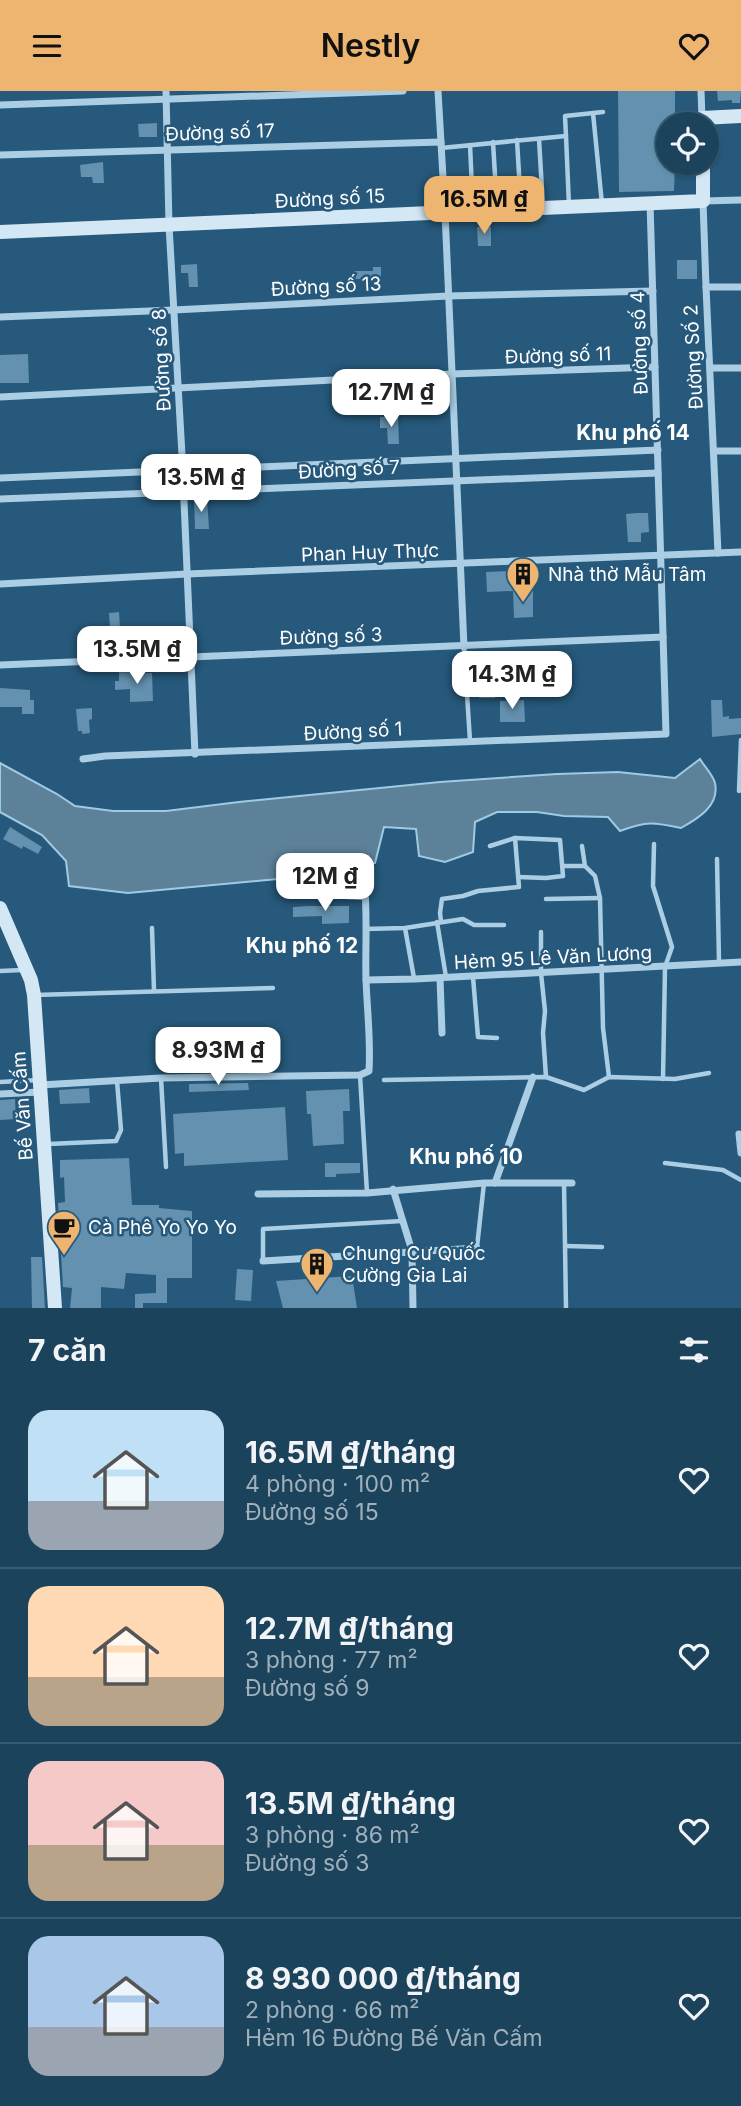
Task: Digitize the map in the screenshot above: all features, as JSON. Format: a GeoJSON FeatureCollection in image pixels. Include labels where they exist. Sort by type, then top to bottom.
{"type":"FeatureCollection","features":[{"type":"Feature","properties":{"kind":"street"},"geometry":{"type":"LineString","coordinates":[[0,105],[166,95],[403,91]]}},
{"type":"Feature","properties":{"kind":"street"},"geometry":{"type":"LineString","coordinates":[[438,91],[464,647]]}},
{"type":"Feature","properties":{"kind":"street"},"geometry":{"type":"LineString","coordinates":[[701,91],[702,112]]}},
{"type":"Feature","properties":{"kind":"street","name":"Đường số 8"},"geometry":{"type":"LineString","coordinates":[[166,95],[169,225],[195,754]]}},
{"type":"Feature","properties":{"kind":"street"},"geometry":{"type":"LineString","coordinates":[[719,119],[741,116]]}},
{"type":"Feature","properties":{"kind":"street","name":"Đường số 17"},"geometry":{"type":"LineString","coordinates":[[0,155],[441,145]]}},
{"type":"Feature","properties":{"kind":"street"},"geometry":{"type":"LineString","coordinates":[[703,175],[703,201],[741,200]]}},
{"type":"Feature","properties":{"kind":"street","name":"Đường số 15"},"geometry":{"type":"LineString","coordinates":[[0,232],[703,201]]}},
{"type":"Feature","properties":{"kind":"street","name":"Đường Số 2"},"geometry":{"type":"LineString","coordinates":[[703,201],[719,553]]}},
{"type":"Feature","properties":{"kind":"street","name":"Đường số 4"},"geometry":{"type":"LineString","coordinates":[[650,203],[666,734]]}},
{"type":"Feature","properties":{"kind":"street"},"geometry":{"type":"LineString","coordinates":[[706,287],[741,287]]}},
{"type":"Feature","properties":{"kind":"street","name":"Đường số 13"},"geometry":{"type":"LineString","coordinates":[[0,317],[449,296],[653,291]]}},
{"type":"Feature","properties":{"kind":"street","name":"Đường số 11"},"geometry":{"type":"LineString","coordinates":[[0,397],[452,374],[655,367]]}},
{"type":"Feature","properties":{"kind":"street"},"geometry":{"type":"LineString","coordinates":[[710,368],[741,368]]}},
{"type":"Feature","properties":{"kind":"street"},"geometry":{"type":"LineString","coordinates":[[0,478],[658,450]]}},
{"type":"Feature","properties":{"kind":"street"},"geometry":{"type":"LineString","coordinates":[[714,451],[741,451]]}},
{"type":"Feature","properties":{"kind":"street","name":"Đường số 7"},"geometry":{"type":"LineString","coordinates":[[0,499],[659,473]]}},
{"type":"Feature","properties":{"kind":"street","name":"Phan Huy Thực"},"geometry":{"type":"LineString","coordinates":[[0,584],[741,552]]}},
{"type":"Feature","properties":{"kind":"street","name":"Đường số 3"},"geometry":{"type":"LineString","coordinates":[[0,665],[663,637]]}},
{"type":"Feature","properties":{"kind":"street","name":"Đường số 1"},"geometry":{"type":"LineString","coordinates":[[83,759],[666,734]]}},
{"type":"Feature","properties":{"kind":"street"},"geometry":{"type":"LineString","coordinates":[[0,1094],[40,1085],[161,1079],[360,1075],[369,1071],[364,881]]}},
{"type":"Feature","properties":{"kind":"street","name":"Bế Văn Cấm"},"geometry":{"type":"LineString","coordinates":[[0,908],[27,970],[34,995],[55,1308]]}},
{"type":"Feature","properties":{"kind":"street","name":"Hẻm 95 Lê Văn Lương"},"geometry":{"type":"LineString","coordinates":[[366,980],[741,963]]}},
{"type":"Feature","properties":{"kind":"street"},"geometry":{"type":"LineString","coordinates":[[442,1033],[443,978]]}},
{"type":"Feature","properties":{"kind":"street"},"geometry":{"type":"LineString","coordinates":[[495,1182],[533,1077]]}},
{"type":"Feature","properties":{"kind":"street"},"geometry":{"type":"LineString","coordinates":[[740,1134],[741,1153]]}},
{"type":"Feature","properties":{"kind":"street"},"geometry":{"type":"LineString","coordinates":[[258,1194],[367,1193],[485,1182],[568,1182]]}},
{"type":"Feature","properties":{"kind":"street"},"geometry":{"type":"LineString","coordinates":[[393,1189],[412,1251],[413,1308]]}},
{"type":"Feature","properties":{"kind":"street"},"geometry":{"type":"LineString","coordinates":[[263,1261],[477,1248]]}},
{"type":"Feature","properties":{"kind":"lane"},"geometry":{"type":"LineString","coordinates":[[593,113],[602,205]]}},
{"type":"Feature","properties":{"kind":"lane"},"geometry":{"type":"LineString","coordinates":[[569,207],[565,116],[603,113]]}},
{"type":"Feature","properties":{"kind":"lane"},"geometry":{"type":"LineString","coordinates":[[441,145],[566,136]]}},
{"type":"Feature","properties":{"kind":"lane"},"geometry":{"type":"LineString","coordinates":[[539,138],[543,208]]}},
{"type":"Feature","properties":{"kind":"lane"},"geometry":{"type":"LineString","coordinates":[[517,140],[521,209]]}},
{"type":"Feature","properties":{"kind":"lane"},"geometry":{"type":"LineString","coordinates":[[493,142],[497,210]]}},
{"type":"Feature","properties":{"kind":"lane"},"geometry":{"type":"LineString","coordinates":[[470,145],[473,211]]}},
{"type":"Feature","properties":{"kind":"lane"},"geometry":{"type":"LineString","coordinates":[[464,647],[470,741]]}},
{"type":"Feature","properties":{"kind":"lane"},"geometry":{"type":"LineString","coordinates":[[739,791],[741,740]]}},
{"type":"Feature","properties":{"kind":"lane"},"geometry":{"type":"LineString","coordinates":[[490,846],[515,838],[560,840],[563,876],[518,877]]}},
{"type":"Feature","properties":{"kind":"lane"},"geometry":{"type":"LineString","coordinates":[[443,978],[439,922],[442,899],[478,891],[519,887],[515,838]]}},
{"type":"Feature","properties":{"kind":"lane"},"geometry":{"type":"LineString","coordinates":[[654,844],[653,886],[672,947],[665,967],[663,1079]]}},
{"type":"Feature","properties":{"kind":"lane"},"geometry":{"type":"LineString","coordinates":[[582,846],[585,866],[594,876],[600,898],[603,1028],[609,1077]]}},
{"type":"Feature","properties":{"kind":"lane"},"geometry":{"type":"LineString","coordinates":[[717,859],[719,963]]}},
{"type":"Feature","properties":{"kind":"lane"},"geometry":{"type":"LineString","coordinates":[[563,866],[585,866]]}},
{"type":"Feature","properties":{"kind":"lane"},"geometry":{"type":"LineString","coordinates":[[347,897],[366,898]]}},
{"type":"Feature","properties":{"kind":"lane"},"geometry":{"type":"LineString","coordinates":[[547,899],[600,898]]}},
{"type":"Feature","properties":{"kind":"lane"},"geometry":{"type":"LineString","coordinates":[[365,929],[405,928],[463,919],[474,925],[504,925]]}},
{"type":"Feature","properties":{"kind":"lane"},"geometry":{"type":"LineString","coordinates":[[152,928],[154,991]]}},
{"type":"Feature","properties":{"kind":"lane"},"geometry":{"type":"LineString","coordinates":[[405,928],[415,979]]}},
{"type":"Feature","properties":{"kind":"lane"},"geometry":{"type":"LineString","coordinates":[[541,932],[546,1077]]}},
{"type":"Feature","properties":{"kind":"lane"},"geometry":{"type":"LineString","coordinates":[[0,971],[27,970]]}},
{"type":"Feature","properties":{"kind":"lane"},"geometry":{"type":"LineString","coordinates":[[473,977],[478,1037],[497,1038]]}},
{"type":"Feature","properties":{"kind":"lane"},"geometry":{"type":"LineString","coordinates":[[34,995],[273,988]]}},
{"type":"Feature","properties":{"kind":"lane"},"geometry":{"type":"LineString","coordinates":[[384,1080],[546,1077],[584,1090],[609,1077],[675,1079],[709,1073]]}},
{"type":"Feature","properties":{"kind":"lane"},"geometry":{"type":"LineString","coordinates":[[360,1075],[367,1193]]}},
{"type":"Feature","properties":{"kind":"lane"},"geometry":{"type":"LineString","coordinates":[[161,1079],[166,1167]]}},
{"type":"Feature","properties":{"kind":"lane"},"geometry":{"type":"LineString","coordinates":[[44,1144],[116,1141],[121,1130],[117,1081]]}},
{"type":"Feature","properties":{"kind":"lane"},"geometry":{"type":"LineString","coordinates":[[0,1082],[40,1085]]}},
{"type":"Feature","properties":{"kind":"lane"},"geometry":{"type":"LineString","coordinates":[[665,1163],[723,1170],[741,1180]]}},
{"type":"Feature","properties":{"kind":"lane"},"geometry":{"type":"LineString","coordinates":[[477,1248],[485,1182]]}},
{"type":"Feature","properties":{"kind":"lane"},"geometry":{"type":"LineString","coordinates":[[566,1308],[568,1182]]}},
{"type":"Feature","properties":{"kind":"lane"},"geometry":{"type":"LineString","coordinates":[[263,1261],[263,1229],[402,1221]]}},
{"type":"Feature","properties":{"kind":"lane"},"geometry":{"type":"LineString","coordinates":[[566,1246],[602,1247]]}},
{"type":"Feature","properties":{"kind":"water"},"geometry":{"type":"Polygon","coordinates":[[[700,759],[714,780],[716,791],[706,811],[681,828],[650,823],[620,831],[608,817],[497,812],[475,822],[473,852],[445,862],[419,856],[416,829],[384,827],[375,863],[344,863],[341,882],[278,879],[128,893],[69,886],[66,861],[42,835],[0,812],[0,763],[75,806],[113,811],[166,811],[440,782],[557,774],[618,772],[675,778],[700,759]]]}},
{"type":"Feature","properties":{"kind":"building"},"geometry":{"type":"Polygon","coordinates":[[[618,91],[675,91],[675,112],[656,112],[656,175],[675,175],[674,191],[619,192],[618,91]]]}},
{"type":"Feature","properties":{"kind":"building"},"geometry":{"type":"Polygon","coordinates":[[[717,91],[741,91],[740,103],[732,103],[732,100],[718,101],[717,91]]]}},
{"type":"Feature","properties":{"kind":"building"},"geometry":{"type":"Polygon","coordinates":[[[157,123],[157,137],[139,137],[138,124],[157,123]]]}},
{"type":"Feature","properties":{"kind":"building"},"geometry":{"type":"Polygon","coordinates":[[[103,162],[104,183],[93,183],[92,177],[81,177],[80,165],[103,162]]]}},
{"type":"Feature","properties":{"kind":"building"},"geometry":{"type":"Polygon","coordinates":[[[477,227],[491,227],[491,246],[478,246],[477,227]]]}},
{"type":"Feature","properties":{"kind":"building"},"geometry":{"type":"Polygon","coordinates":[[[677,260],[697,260],[697,279],[677,279],[677,260]]]}},
{"type":"Feature","properties":{"kind":"building"},"geometry":{"type":"Polygon","coordinates":[[[197,264],[198,287],[189,287],[188,273],[181,273],[181,265],[197,264]]]}},
{"type":"Feature","properties":{"kind":"building"},"geometry":{"type":"Polygon","coordinates":[[[373,267],[381,267],[381,279],[354,279],[354,271],[373,271],[373,267]]]}},
{"type":"Feature","properties":{"kind":"building"},"geometry":{"type":"Polygon","coordinates":[[[28,354],[29,383],[0,383],[0,355],[28,354]]]}},
{"type":"Feature","properties":{"kind":"building"},"geometry":{"type":"Polygon","coordinates":[[[398,416],[399,444],[388,444],[387,428],[380,428],[380,417],[398,416]]]}},
{"type":"Feature","properties":{"kind":"building"},"geometry":{"type":"Polygon","coordinates":[[[194,498],[207,498],[209,529],[195,529],[194,498]]]}},
{"type":"Feature","properties":{"kind":"building"},"geometry":{"type":"Polygon","coordinates":[[[648,513],[649,532],[641,533],[641,542],[628,542],[626,514],[648,513]]]}},
{"type":"Feature","properties":{"kind":"building","name":"Nhà thờ Mẫu Tâm"},"geometry":{"type":"Polygon","coordinates":[[[533,567],[533,617],[514,618],[513,591],[487,592],[486,572],[533,567]]]}},
{"type":"Feature","properties":{"kind":"building"},"geometry":{"type":"Polygon","coordinates":[[[119,612],[121,643],[111,644],[109,613],[119,612]]]}},
{"type":"Feature","properties":{"kind":"building"},"geometry":{"type":"Polygon","coordinates":[[[478,666],[494,666],[495,698],[479,698],[478,666]]]}},
{"type":"Feature","properties":{"kind":"building"},"geometry":{"type":"Polygon","coordinates":[[[119,672],[152,673],[153,701],[130,702],[130,689],[115,690],[119,672]]]}},
{"type":"Feature","properties":{"kind":"building"},"geometry":{"type":"Polygon","coordinates":[[[0,688],[30,690],[30,700],[34,700],[34,714],[22,714],[22,707],[0,707],[0,688]]]}},
{"type":"Feature","properties":{"kind":"building"},"geometry":{"type":"Polygon","coordinates":[[[524,700],[525,722],[500,722],[500,701],[524,700]]]}},
{"type":"Feature","properties":{"kind":"building"},"geometry":{"type":"Polygon","coordinates":[[[711,700],[722,700],[723,717],[741,718],[741,734],[712,737],[711,700]]]}},
{"type":"Feature","properties":{"kind":"building"},"geometry":{"type":"Polygon","coordinates":[[[92,708],[90,733],[82,734],[82,731],[78,731],[76,709],[92,708]]]}},
{"type":"Feature","properties":{"kind":"building"},"geometry":{"type":"Polygon","coordinates":[[[10,827],[42,847],[38,854],[3,839],[10,827]]]}},
{"type":"Feature","properties":{"kind":"building"},"geometry":{"type":"Polygon","coordinates":[[[349,906],[349,923],[322,924],[322,916],[293,917],[293,907],[349,906]]]}},
{"type":"Feature","properties":{"kind":"building"},"geometry":{"type":"Polygon","coordinates":[[[248,1083],[249,1090],[189,1092],[189,1084],[248,1083]]]}},
{"type":"Feature","properties":{"kind":"building"},"geometry":{"type":"Polygon","coordinates":[[[89,1088],[90,1103],[60,1104],[59,1090],[89,1088]]]}},
{"type":"Feature","properties":{"kind":"building"},"geometry":{"type":"Polygon","coordinates":[[[349,1089],[350,1111],[343,1111],[344,1144],[313,1146],[306,1091],[349,1089]]]}},
{"type":"Feature","properties":{"kind":"building"},"geometry":{"type":"Polygon","coordinates":[[[15,1099],[16,1119],[0,1120],[0,1100],[15,1099]]]}},
{"type":"Feature","properties":{"kind":"building"},"geometry":{"type":"Polygon","coordinates":[[[285,1107],[288,1160],[184,1166],[184,1153],[175,1154],[173,1114],[285,1107]]]}},
{"type":"Feature","properties":{"kind":"building"},"geometry":{"type":"Polygon","coordinates":[[[129,1158],[132,1205],[159,1205],[159,1208],[192,1211],[192,1278],[167,1278],[167,1303],[143,1303],[143,1308],[135,1308],[135,1294],[156,1293],[156,1275],[126,1273],[124,1289],[101,1287],[101,1308],[70,1308],[72,1288],[63,1287],[58,1203],[65,1202],[64,1177],[60,1178],[60,1160],[129,1158]]]}},
{"type":"Feature","properties":{"kind":"building"},"geometry":{"type":"Polygon","coordinates":[[[325,1163],[360,1163],[360,1173],[325,1177],[325,1163]]]}},
{"type":"Feature","properties":{"kind":"building"},"geometry":{"type":"Polygon","coordinates":[[[31,1257],[42,1257],[45,1308],[32,1308],[31,1257]]]}},
{"type":"Feature","properties":{"kind":"building"},"geometry":{"type":"Polygon","coordinates":[[[237,1269],[253,1270],[251,1301],[235,1300],[237,1269]]]}},
{"type":"Feature","properties":{"kind":"building","name":"Chung Cư Quốc Cường Gia Lai"},"geometry":{"type":"Polygon","coordinates":[[[352,1276],[357,1308],[283,1308],[276,1281],[352,1276]]]}},
{"type":"Feature","properties":{"kind":"place","name":"Nhà thờ Mẫu Tâm"},"geometry":{"type":"Point","coordinates":[523,604]}},
{"type":"Feature","properties":{"kind":"place","name":"Cà Phê Yo Yo Yo"},"geometry":{"type":"Point","coordinates":[64,1257]}},
{"type":"Feature","properties":{"kind":"place","name":"Chung Cư Quốc Cường Gia Lai"},"geometry":{"type":"Point","coordinates":[317,1294]}},
{"type":"Feature","properties":{"kind":"district","name":"Khu phố 14"},"geometry":{"type":"Point","coordinates":[633,433]}},
{"type":"Feature","properties":{"kind":"district","name":"Khu phố 12"},"geometry":{"type":"Point","coordinates":[302,946]}},
{"type":"Feature","properties":{"kind":"district","name":"Khu phố 10"},"geometry":{"type":"Point","coordinates":[466,1157]}}]}
